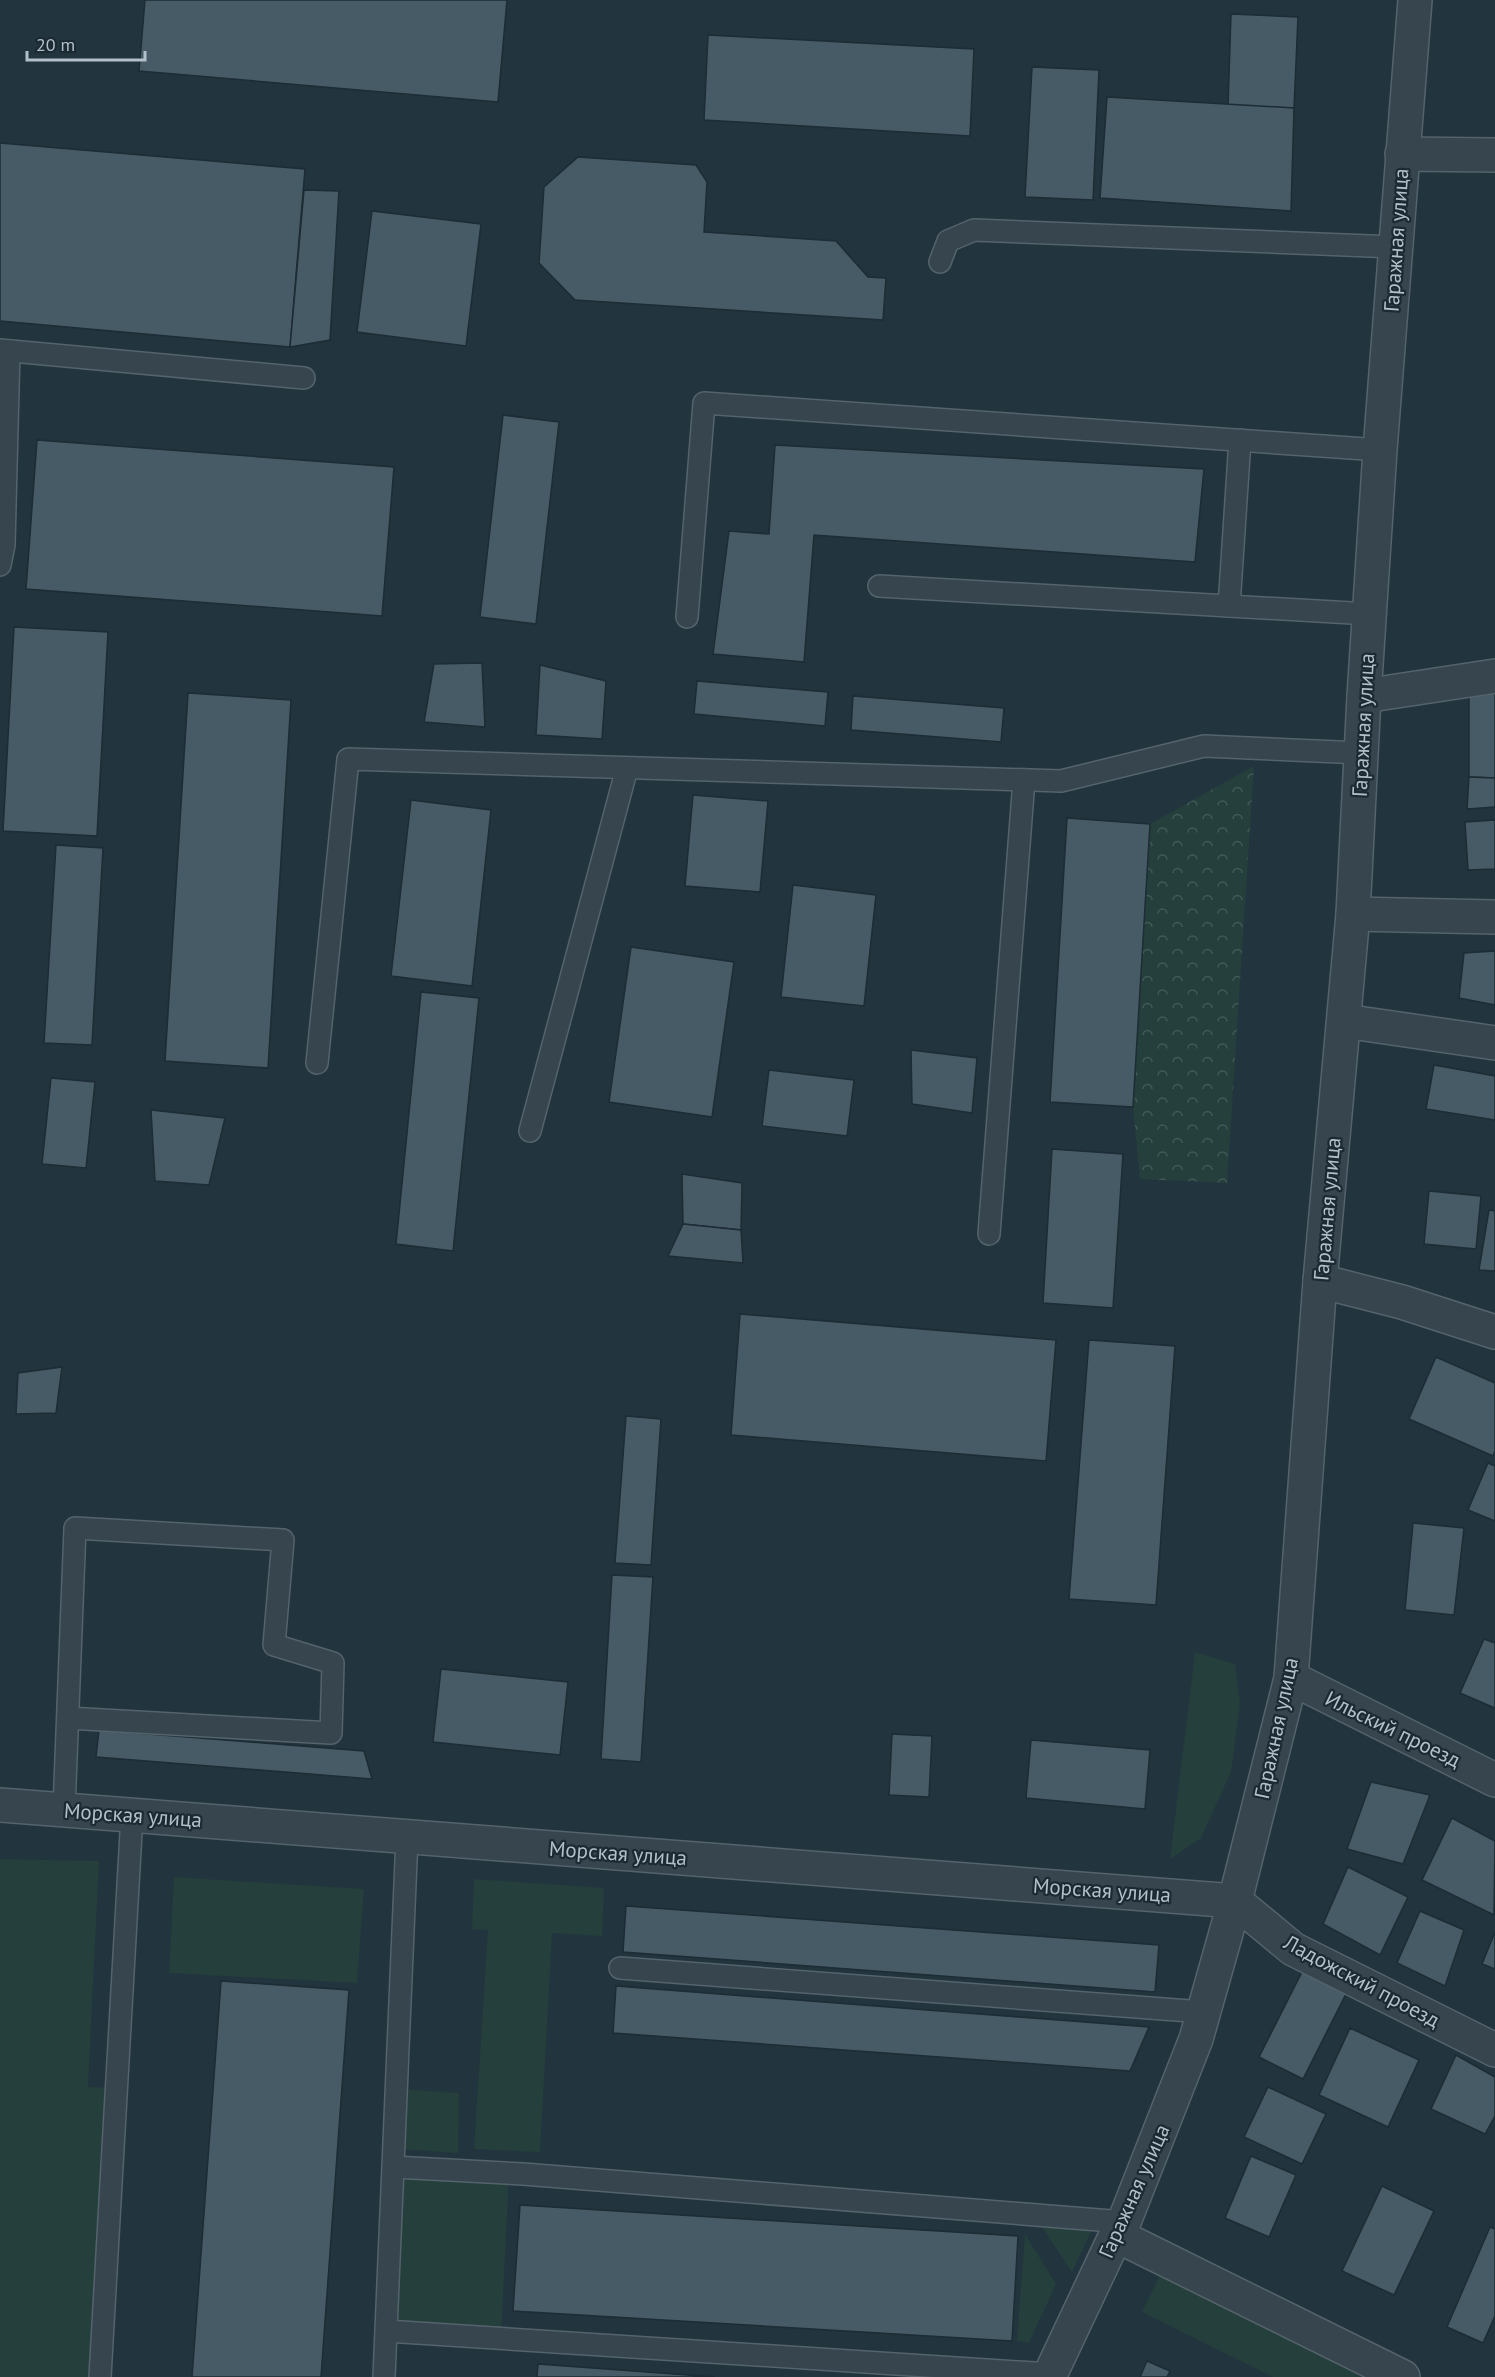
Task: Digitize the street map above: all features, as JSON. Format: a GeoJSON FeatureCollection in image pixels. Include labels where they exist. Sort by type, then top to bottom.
{"type":"FeatureCollection","features":[{"type":"Feature","properties":{"kind":"street","name":"Гаражная улица"},"geometry":{"type":"LineString","coordinates":[[1049,2376],[1120,2229],[1196,2039],[1235,1901],[1291,1677],[1320,1281],[1353,914],[1380,450],[1415,0]]}},
{"type":"Feature","properties":{"kind":"street"},"geometry":{"type":"LineString","coordinates":[[1402,154],[1495,154]]}},
{"type":"Feature","properties":{"kind":"street"},"geometry":{"type":"LineString","coordinates":[[1364,696],[1495,676]]}},
{"type":"Feature","properties":{"kind":"street"},"geometry":{"type":"LineString","coordinates":[[1353,914],[1495,917]]}},
{"type":"Feature","properties":{"kind":"street"},"geometry":{"type":"LineString","coordinates":[[1344,1021],[1495,1043]]}},
{"type":"Feature","properties":{"kind":"street"},"geometry":{"type":"LineString","coordinates":[[1320,1281],[1402,1302],[1495,1332]]}},
{"type":"Feature","properties":{"kind":"street","name":"Ильский проезд"},"geometry":{"type":"LineString","coordinates":[[1291,1677],[1495,1780]]}},
{"type":"Feature","properties":{"kind":"street","name":"Морская улица"},"geometry":{"type":"LineString","coordinates":[[0,1805],[1235,1901]]}},
{"type":"Feature","properties":{"kind":"street","name":"Ладожский проезд"},"geometry":{"type":"LineString","coordinates":[[1235,1901],[1293,1949],[1495,2050]]}},
{"type":"Feature","properties":{"kind":"street"},"geometry":{"type":"LineString","coordinates":[[1120,2229],[1404,2377]]}},
{"type":"Feature","properties":{"kind":"lane"},"geometry":{"type":"LineString","coordinates":[[940,262],[948,241],[974,230],[1395,247]]}},
{"type":"Feature","properties":{"kind":"lane"},"geometry":{"type":"LineString","coordinates":[[0,565],[3,545],[5,351],[304,378]]}},
{"type":"Feature","properties":{"kind":"lane"},"geometry":{"type":"LineString","coordinates":[[687,617],[704,403],[1380,450]]}},
{"type":"Feature","properties":{"kind":"lane"},"geometry":{"type":"LineString","coordinates":[[1229,606],[1240,440]]}},
{"type":"Feature","properties":{"kind":"lane"},"geometry":{"type":"LineString","coordinates":[[879,586],[1369,614]]}},
{"type":"Feature","properties":{"kind":"lane"},"geometry":{"type":"LineString","coordinates":[[317,1063],[348,759],[1061,781],[1204,746],[1361,753]]}},
{"type":"Feature","properties":{"kind":"lane"},"geometry":{"type":"LineString","coordinates":[[530,1131],[627,768]]}},
{"type":"Feature","properties":{"kind":"lane"},"geometry":{"type":"LineString","coordinates":[[989,1234],[1024,780]]}},
{"type":"Feature","properties":{"kind":"lane"},"geometry":{"type":"LineString","coordinates":[[64,1810],[75,1528],[283,1540],[274,1645],[333,1663],[331,1733],[68,1718]]}},
{"type":"Feature","properties":{"kind":"lane"},"geometry":{"type":"LineString","coordinates":[[100,2377],[132,1815]]}},
{"type":"Feature","properties":{"kind":"lane"},"geometry":{"type":"LineString","coordinates":[[384,2377],[407,1837]]}},
{"type":"Feature","properties":{"kind":"lane"},"geometry":{"type":"LineString","coordinates":[[620,1968],[1203,2012]]}},
{"type":"Feature","properties":{"kind":"lane"},"geometry":{"type":"LineString","coordinates":[[394,2167],[523,2174],[1120,2229]]}},
{"type":"Feature","properties":{"kind":"lane"},"geometry":{"type":"LineString","coordinates":[[386,2331],[1049,2376]]}},
{"type":"Feature","properties":{"kind":"green space"},"geometry":{"type":"Polygon","coordinates":[[[1254,766],[1227,1183],[1140,1179],[1133,1107],[1150,824],[1254,766]]]}},
{"type":"Feature","properties":{"kind":"green space"},"geometry":{"type":"Polygon","coordinates":[[[1195,1652],[1235,1664],[1240,1703],[1231,1772],[1201,1838],[1170,1859],[1195,1652]]]}},
{"type":"Feature","properties":{"kind":"green space"},"geometry":{"type":"Polygon","coordinates":[[[0,1859],[99,1861],[88,2087],[117,2088],[99,2377],[0,2377],[0,1859]]]}},
{"type":"Feature","properties":{"kind":"green space"},"geometry":{"type":"Polygon","coordinates":[[[174,1877],[364,1889],[357,1983],[169,1973],[174,1877]]]}},
{"type":"Feature","properties":{"kind":"green space"},"geometry":{"type":"Polygon","coordinates":[[[474,1879],[604,1888],[602,1936],[552,1933],[540,2152],[474,2149],[488,1930],[472,1929],[474,1879]]]}},
{"type":"Feature","properties":{"kind":"green space"},"geometry":{"type":"Polygon","coordinates":[[[402,2089],[459,2093],[458,2153],[399,2149],[402,2089]]]}},
{"type":"Feature","properties":{"kind":"green space"},"geometry":{"type":"Polygon","coordinates":[[[394,2167],[509,2174],[501,2338],[386,2331],[394,2167]]]}},
{"type":"Feature","properties":{"kind":"green space"},"geometry":{"type":"Polygon","coordinates":[[[1040,2224],[1092,2229],[1072,2272],[1040,2224]]]}},
{"type":"Feature","properties":{"kind":"green space"},"geometry":{"type":"Polygon","coordinates":[[[1025,2234],[1056,2284],[1029,2343],[1017,2341],[1025,2234]]]}},
{"type":"Feature","properties":{"kind":"green space"},"geometry":{"type":"Polygon","coordinates":[[[1160,2275],[1362,2377],[1273,2377],[1142,2312],[1160,2275]]]}},
{"type":"Feature","properties":{"kind":"building"},"geometry":{"type":"Polygon","coordinates":[[[145,0],[507,0],[498,102],[139,71],[145,0]]]}},
{"type":"Feature","properties":{"kind":"building"},"geometry":{"type":"Polygon","coordinates":[[[1231,14],[1298,17],[1294,108],[1228,106],[1231,14]]]}},
{"type":"Feature","properties":{"kind":"building"},"geometry":{"type":"Polygon","coordinates":[[[708,35],[974,49],[970,136],[704,120],[708,35]]]}},
{"type":"Feature","properties":{"kind":"building"},"geometry":{"type":"Polygon","coordinates":[[[1032,67],[1099,70],[1093,200],[1025,197],[1032,67]]]}},
{"type":"Feature","properties":{"kind":"building"},"geometry":{"type":"Polygon","coordinates":[[[1107,97],[1294,108],[1291,211],[1100,198],[1107,97]]]}},
{"type":"Feature","properties":{"kind":"building"},"geometry":{"type":"Polygon","coordinates":[[[0,143],[305,169],[290,347],[0,321],[0,143]]]}},
{"type":"Feature","properties":{"kind":"building"},"geometry":{"type":"Polygon","coordinates":[[[578,157],[696,165],[707,182],[704,232],[836,241],[868,277],[886,278],[883,320],[575,300],[539,263],[544,187],[578,157]]]}},
{"type":"Feature","properties":{"kind":"building"},"geometry":{"type":"Polygon","coordinates":[[[304,190],[339,191],[330,340],[290,347],[304,190]]]}},
{"type":"Feature","properties":{"kind":"building"},"geometry":{"type":"Polygon","coordinates":[[[372,211],[481,224],[466,346],[357,332],[372,211]]]}},
{"type":"Feature","properties":{"kind":"building"},"geometry":{"type":"Polygon","coordinates":[[[503,415],[559,422],[536,624],[480,617],[503,415]]]}},
{"type":"Feature","properties":{"kind":"building"},"geometry":{"type":"Polygon","coordinates":[[[37,440],[394,467],[382,616],[26,589],[37,440]]]}},
{"type":"Feature","properties":{"kind":"building"},"geometry":{"type":"Polygon","coordinates":[[[775,445],[1204,469],[1195,562],[814,535],[804,662],[713,654],[729,531],[769,534],[775,445]]]}},
{"type":"Feature","properties":{"kind":"building"},"geometry":{"type":"Polygon","coordinates":[[[14,627],[108,632],[97,836],[3,831],[14,627]]]}},
{"type":"Feature","properties":{"kind":"building"},"geometry":{"type":"Polygon","coordinates":[[[482,663],[485,727],[424,722],[434,664],[482,663]]]}},
{"type":"Feature","properties":{"kind":"building"},"geometry":{"type":"Polygon","coordinates":[[[540,665],[606,681],[602,739],[536,735],[540,665]]]}},
{"type":"Feature","properties":{"kind":"building"},"geometry":{"type":"Polygon","coordinates":[[[697,681],[828,692],[825,726],[694,714],[697,681]]]}},
{"type":"Feature","properties":{"kind":"building"},"geometry":{"type":"Polygon","coordinates":[[[188,693],[291,700],[268,1068],[165,1061],[188,693]]]}},
{"type":"Feature","properties":{"kind":"building"},"geometry":{"type":"Polygon","coordinates":[[[1469,693],[1495,693],[1495,778],[1469,777],[1469,693]]]}},
{"type":"Feature","properties":{"kind":"building"},"geometry":{"type":"Polygon","coordinates":[[[853,696],[1004,708],[1001,742],[851,730],[853,696]]]}},
{"type":"Feature","properties":{"kind":"building"},"geometry":{"type":"Polygon","coordinates":[[[1469,777],[1495,778],[1495,807],[1467,809],[1469,777]]]}},
{"type":"Feature","properties":{"kind":"building"},"geometry":{"type":"Polygon","coordinates":[[[693,795],[768,801],[760,892],[685,886],[693,795]]]}},
{"type":"Feature","properties":{"kind":"building"},"geometry":{"type":"Polygon","coordinates":[[[411,800],[491,810],[472,986],[391,976],[411,800]]]}},
{"type":"Feature","properties":{"kind":"building"},"geometry":{"type":"Polygon","coordinates":[[[1067,818],[1150,824],[1133,1107],[1050,1102],[1067,818]]]}},
{"type":"Feature","properties":{"kind":"building"},"geometry":{"type":"Polygon","coordinates":[[[1495,820],[1495,869],[1468,870],[1465,822],[1495,820]]]}},
{"type":"Feature","properties":{"kind":"building"},"geometry":{"type":"Polygon","coordinates":[[[56,845],[103,848],[92,1045],[44,1043],[56,845]]]}},
{"type":"Feature","properties":{"kind":"building"},"geometry":{"type":"Polygon","coordinates":[[[793,885],[876,895],[864,1006],[781,997],[793,885]]]}},
{"type":"Feature","properties":{"kind":"building"},"geometry":{"type":"Polygon","coordinates":[[[631,947],[734,962],[712,1117],[609,1102],[631,947]]]}},
{"type":"Feature","properties":{"kind":"building"},"geometry":{"type":"Polygon","coordinates":[[[1495,951],[1495,1005],[1459,998],[1464,953],[1495,951]]]}},
{"type":"Feature","properties":{"kind":"building"},"geometry":{"type":"Polygon","coordinates":[[[421,992],[479,998],[453,1251],[396,1244],[421,992]]]}},
{"type":"Feature","properties":{"kind":"building"},"geometry":{"type":"Polygon","coordinates":[[[911,1050],[977,1058],[972,1113],[912,1104],[911,1050]]]}},
{"type":"Feature","properties":{"kind":"building"},"geometry":{"type":"Polygon","coordinates":[[[1434,1065],[1495,1076],[1495,1120],[1426,1109],[1434,1065]]]}},
{"type":"Feature","properties":{"kind":"building"},"geometry":{"type":"Polygon","coordinates":[[[769,1070],[854,1080],[847,1136],[762,1126],[769,1070]]]}},
{"type":"Feature","properties":{"kind":"building"},"geometry":{"type":"Polygon","coordinates":[[[51,1078],[95,1082],[86,1168],[42,1164],[51,1078]]]}},
{"type":"Feature","properties":{"kind":"building"},"geometry":{"type":"Polygon","coordinates":[[[151,1110],[225,1118],[209,1185],[155,1181],[151,1110]]]}},
{"type":"Feature","properties":{"kind":"building"},"geometry":{"type":"Polygon","coordinates":[[[1052,1149],[1123,1154],[1113,1308],[1043,1303],[1052,1149]]]}},
{"type":"Feature","properties":{"kind":"building"},"geometry":{"type":"Polygon","coordinates":[[[682,1174],[742,1183],[741,1230],[683,1224],[682,1174]]]}},
{"type":"Feature","properties":{"kind":"building"},"geometry":{"type":"Polygon","coordinates":[[[1429,1191],[1481,1196],[1476,1249],[1424,1244],[1429,1191]]]}},
{"type":"Feature","properties":{"kind":"building"},"geometry":{"type":"Polygon","coordinates":[[[1489,1210],[1495,1211],[1495,1271],[1479,1270],[1489,1210]]]}},
{"type":"Feature","properties":{"kind":"building"},"geometry":{"type":"Polygon","coordinates":[[[683,1224],[741,1230],[743,1263],[668,1256],[683,1224]]]}},
{"type":"Feature","properties":{"kind":"building"},"geometry":{"type":"Polygon","coordinates":[[[740,1314],[1056,1340],[1046,1461],[731,1435],[740,1314]]]}},
{"type":"Feature","properties":{"kind":"building"},"geometry":{"type":"Polygon","coordinates":[[[1089,1340],[1175,1346],[1156,1605],[1069,1599],[1089,1340]]]}},
{"type":"Feature","properties":{"kind":"building"},"geometry":{"type":"Polygon","coordinates":[[[1436,1357],[1495,1383],[1495,1451],[1493,1456],[1409,1419],[1436,1357]]]}},
{"type":"Feature","properties":{"kind":"building"},"geometry":{"type":"Polygon","coordinates":[[[62,1367],[56,1413],[16,1414],[18,1373],[62,1367]]]}},
{"type":"Feature","properties":{"kind":"building"},"geometry":{"type":"Polygon","coordinates":[[[626,1416],[661,1419],[651,1565],[615,1563],[626,1416]]]}},
{"type":"Feature","properties":{"kind":"building"},"geometry":{"type":"Polygon","coordinates":[[[1488,1463],[1495,1466],[1495,1521],[1468,1510],[1488,1463]]]}},
{"type":"Feature","properties":{"kind":"building"},"geometry":{"type":"Polygon","coordinates":[[[1413,1523],[1464,1528],[1454,1615],[1405,1610],[1413,1523]]]}},
{"type":"Feature","properties":{"kind":"building"},"geometry":{"type":"Polygon","coordinates":[[[612,1575],[653,1577],[641,1762],[601,1759],[612,1575]]]}},
{"type":"Feature","properties":{"kind":"building"},"geometry":{"type":"Polygon","coordinates":[[[1484,1639],[1495,1643],[1495,1708],[1460,1693],[1484,1639]]]}},
{"type":"Feature","properties":{"kind":"building"},"geometry":{"type":"Polygon","coordinates":[[[441,1669],[568,1682],[560,1755],[433,1742],[441,1669]]]}},
{"type":"Feature","properties":{"kind":"building"},"geometry":{"type":"Polygon","coordinates":[[[99,1730],[364,1751],[372,1779],[96,1757],[99,1730]]]}},
{"type":"Feature","properties":{"kind":"building"},"geometry":{"type":"Polygon","coordinates":[[[892,1734],[932,1736],[929,1797],[889,1795],[892,1734]]]}},
{"type":"Feature","properties":{"kind":"building"},"geometry":{"type":"Polygon","coordinates":[[[1031,1740],[1150,1750],[1145,1809],[1026,1798],[1031,1740]]]}},
{"type":"Feature","properties":{"kind":"building"},"geometry":{"type":"Polygon","coordinates":[[[1371,1782],[1430,1795],[1403,1864],[1347,1849],[1371,1782]]]}},
{"type":"Feature","properties":{"kind":"building"},"geometry":{"type":"Polygon","coordinates":[[[1452,1818],[1495,1841],[1494,1915],[1422,1880],[1452,1818]]]}},
{"type":"Feature","properties":{"kind":"building"},"geometry":{"type":"Polygon","coordinates":[[[1348,1867],[1408,1897],[1380,1955],[1323,1924],[1348,1867]]]}},
{"type":"Feature","properties":{"kind":"building"},"geometry":{"type":"Polygon","coordinates":[[[626,1906],[1159,1945],[1155,1992],[623,1952],[626,1906]]]}},
{"type":"Feature","properties":{"kind":"building"},"geometry":{"type":"Polygon","coordinates":[[[1420,1911],[1464,1930],[1445,1986],[1397,1963],[1420,1911]]]}},
{"type":"Feature","properties":{"kind":"building"},"geometry":{"type":"Polygon","coordinates":[[[1495,1932],[1495,1969],[1482,1964],[1495,1932]]]}},
{"type":"Feature","properties":{"kind":"building"},"geometry":{"type":"Polygon","coordinates":[[[1307,1962],[1351,1984],[1303,2079],[1259,2057],[1307,1962]]]}},
{"type":"Feature","properties":{"kind":"building"},"geometry":{"type":"Polygon","coordinates":[[[221,1981],[349,1990],[321,2377],[192,2377],[221,1981]]]}},
{"type":"Feature","properties":{"kind":"building"},"geometry":{"type":"Polygon","coordinates":[[[616,1986],[1149,2027],[1130,2071],[613,2033],[616,1986]]]}},
{"type":"Feature","properties":{"kind":"building"},"geometry":{"type":"Polygon","coordinates":[[[1350,2028],[1419,2060],[1388,2127],[1319,2095],[1350,2028]]]}},
{"type":"Feature","properties":{"kind":"building"},"geometry":{"type":"Polygon","coordinates":[[[1456,2055],[1495,2077],[1495,2116],[1485,2134],[1431,2109],[1456,2055]]]}},
{"type":"Feature","properties":{"kind":"building"},"geometry":{"type":"Polygon","coordinates":[[[1268,2087],[1326,2114],[1302,2164],[1244,2137],[1268,2087]]]}},
{"type":"Feature","properties":{"kind":"building"},"geometry":{"type":"Polygon","coordinates":[[[1251,2156],[1296,2175],[1269,2237],[1225,2218],[1251,2156]]]}},
{"type":"Feature","properties":{"kind":"building"},"geometry":{"type":"Polygon","coordinates":[[[1382,2186],[1434,2211],[1394,2295],[1342,2271],[1382,2186]]]}},
{"type":"Feature","properties":{"kind":"building"},"geometry":{"type":"Polygon","coordinates":[[[520,2205],[1018,2236],[1012,2341],[513,2311],[520,2205]]]}},
{"type":"Feature","properties":{"kind":"building"},"geometry":{"type":"Polygon","coordinates":[[[1490,2227],[1495,2229],[1495,2316],[1483,2343],[1447,2327],[1490,2227]]]}},
{"type":"Feature","properties":{"kind":"building"},"geometry":{"type":"Polygon","coordinates":[[[1147,2361],[1170,2371],[1167,2377],[1140,2377],[1147,2361]]]}},
{"type":"Feature","properties":{"kind":"building"},"geometry":{"type":"Polygon","coordinates":[[[538,2364],[715,2377],[537,2377],[538,2364]]]}}]}
